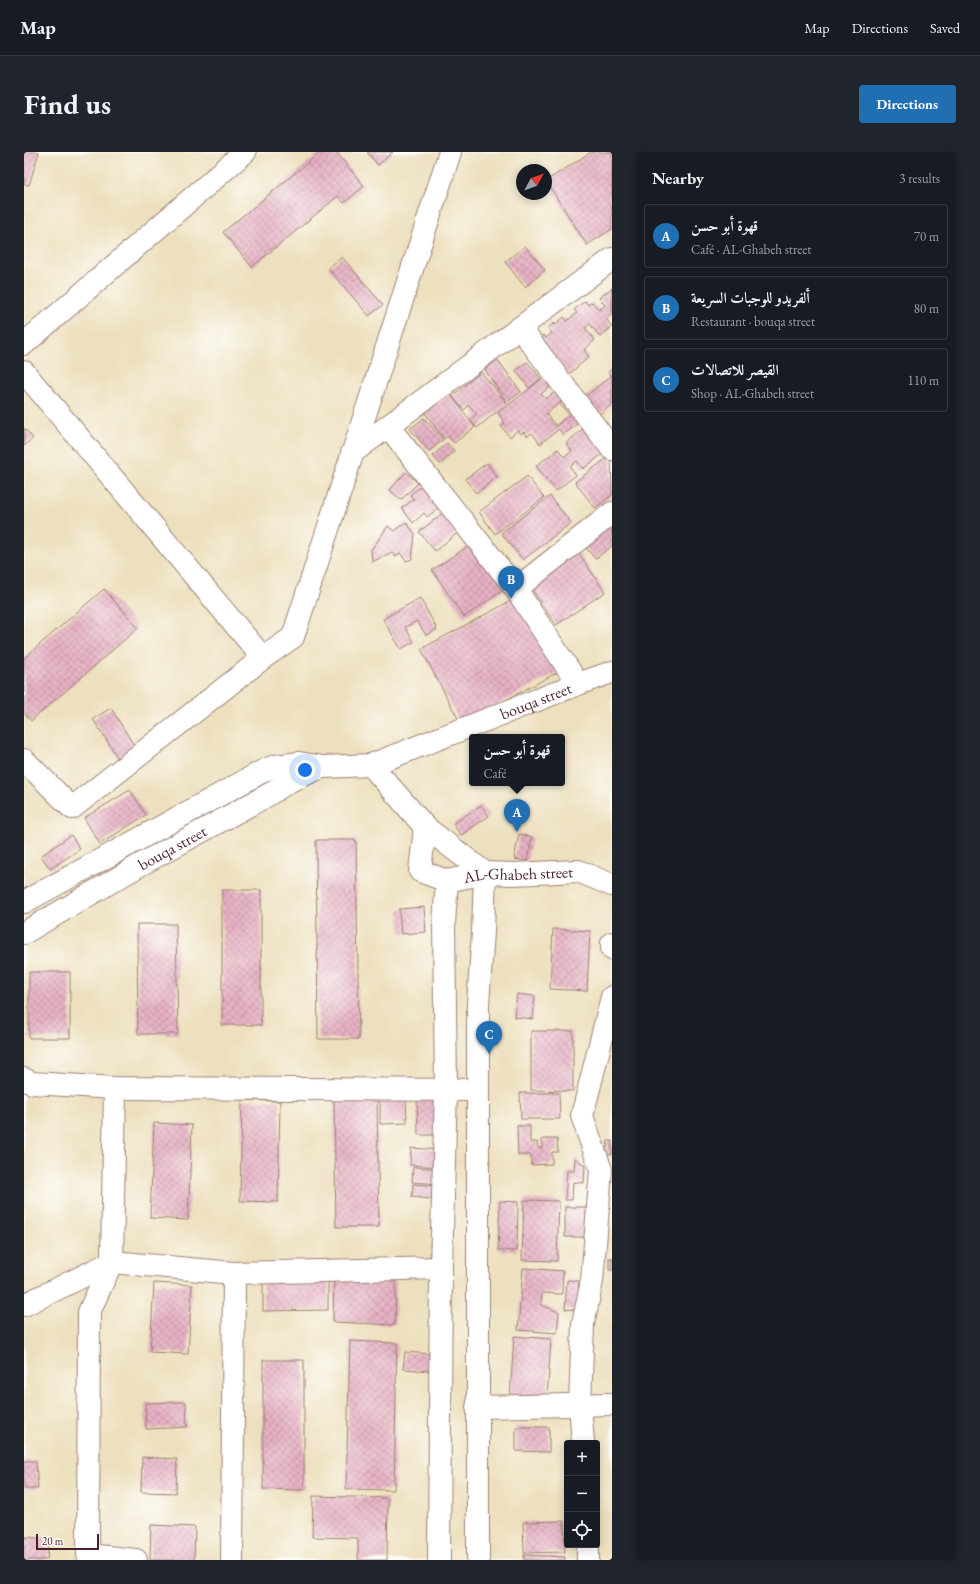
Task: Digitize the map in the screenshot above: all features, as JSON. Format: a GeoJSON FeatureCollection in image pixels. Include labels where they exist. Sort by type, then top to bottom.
{"type":"FeatureCollection","features":[{"type":"Feature","properties":{"kind":"street"},"geometry":{"type":"LineString","coordinates":[[24,344],[245,152]]}},
{"type":"Feature","properties":{"kind":"street"},"geometry":{"type":"LineString","coordinates":[[24,760],[72,808],[263,658],[292,637],[450,152]]}},
{"type":"Feature","properties":{"kind":"street"},"geometry":{"type":"LineString","coordinates":[[352,452],[612,259]]}},
{"type":"Feature","properties":{"kind":"street"},"geometry":{"type":"LineString","coordinates":[[520,328],[612,449]]}},
{"type":"Feature","properties":{"kind":"street"},"geometry":{"type":"LineString","coordinates":[[24,372],[263,658]]}},
{"type":"Feature","properties":{"kind":"street"},"geometry":{"type":"LineString","coordinates":[[388,426],[516,589],[578,684]]}},
{"type":"Feature","properties":{"kind":"street"},"geometry":{"type":"LineString","coordinates":[[516,589],[612,513]]}},
{"type":"Feature","properties":{"kind":"street","name":"bouqa street"},"geometry":{"type":"LineString","coordinates":[[24,902],[262,771],[287,764],[299,763],[323,767],[371,765],[612,672]]}},
{"type":"Feature","properties":{"kind":"street"},"geometry":{"type":"LineString","coordinates":[[371,765],[425,827],[485,872],[484,932],[478,1004],[478,1560]]}},
{"type":"Feature","properties":{"kind":"street","name":"bouqa street"},"geometry":{"type":"LineString","coordinates":[[24,933],[140,865],[268,795],[290,781],[323,767]]}},
{"type":"Feature","properties":{"kind":"street"},"geometry":{"type":"LineString","coordinates":[[425,827],[420,871],[447,881],[444,923],[446,1089],[442,1268],[440,1560]]}},
{"type":"Feature","properties":{"kind":"street","name":"AL-Ghabeh street"},"geometry":{"type":"LineString","coordinates":[[447,881],[485,872],[514,874],[578,871],[612,885]]}},
{"type":"Feature","properties":{"kind":"street"},"geometry":{"type":"LineString","coordinates":[[612,943],[612,949]]}},
{"type":"Feature","properties":{"kind":"street"},"geometry":{"type":"LineString","coordinates":[[583,1440],[580,1404],[583,1324],[592,1281],[601,1170],[582,1116],[612,998]]}},
{"type":"Feature","properties":{"kind":"street"},"geometry":{"type":"LineString","coordinates":[[24,1079],[32,1084],[115,1088],[478,1090]]}},
{"type":"Feature","properties":{"kind":"street"},"geometry":{"type":"LineString","coordinates":[[115,1088],[112,1262],[89,1312],[88,1555],[136,1560]]}},
{"type":"Feature","properties":{"kind":"street"},"geometry":{"type":"LineString","coordinates":[[24,1305],[112,1262],[234,1272],[442,1268]]}},
{"type":"Feature","properties":{"kind":"street"},"geometry":{"type":"LineString","coordinates":[[232,1560],[234,1272]]}},
{"type":"Feature","properties":{"kind":"street"},"geometry":{"type":"LineString","coordinates":[[477,1407],[612,1404]]}},
{"type":"Feature","properties":{"kind":"street"},"geometry":{"type":"LineString","coordinates":[[588,1548],[588,1560]]}},
{"type":"Feature","properties":{"kind":"building"},"geometry":{"type":"Polygon","coordinates":[[[24,152],[39,152],[29,185],[24,184],[24,152]]]}},
{"type":"Feature","properties":{"kind":"building"},"geometry":{"type":"Polygon","coordinates":[[[321,152],[336,152],[364,186],[344,203],[338,196],[252,267],[223,232],[321,152]]]}},
{"type":"Feature","properties":{"kind":"building"},"geometry":{"type":"Polygon","coordinates":[[[367,152],[393,152],[378,165],[367,152]]]}},
{"type":"Feature","properties":{"kind":"building"},"geometry":{"type":"Polygon","coordinates":[[[591,152],[612,152],[612,229],[587,245],[552,190],[552,177],[591,152]]]}},
{"type":"Feature","properties":{"kind":"building"},"geometry":{"type":"Polygon","coordinates":[[[525,246],[545,270],[525,287],[505,262],[525,246]]]}},
{"type":"Feature","properties":{"kind":"building"},"geometry":{"type":"Polygon","coordinates":[[[342,257],[383,305],[369,316],[328,268],[342,257]]]}},
{"type":"Feature","properties":{"kind":"building"},"geometry":{"type":"Polygon","coordinates":[[[612,288],[612,314],[606,319],[612,327],[600,337],[590,324],[585,328],[595,340],[584,350],[589,357],[569,374],[539,338],[543,335],[546,338],[552,333],[548,328],[554,323],[555,325],[564,317],[567,321],[577,313],[574,310],[585,301],[588,305],[592,302],[599,310],[605,305],[599,298],[612,288]]]}},
{"type":"Feature","properties":{"kind":"building"},"geometry":{"type":"Polygon","coordinates":[[[498,360],[521,392],[507,402],[485,370],[498,360]]]}},
{"type":"Feature","properties":{"kind":"building"},"geometry":{"type":"Polygon","coordinates":[[[527,362],[541,378],[529,388],[516,371],[527,362]]]}},
{"type":"Feature","properties":{"kind":"building"},"geometry":{"type":"Polygon","coordinates":[[[612,369],[612,404],[596,417],[581,400],[611,376],[608,372],[612,369]]]}},
{"type":"Feature","properties":{"kind":"building"},"geometry":{"type":"Polygon","coordinates":[[[481,372],[507,403],[477,428],[470,420],[477,414],[469,405],[464,410],[452,396],[481,372]]]}},
{"type":"Feature","properties":{"kind":"building"},"geometry":{"type":"Polygon","coordinates":[[[543,378],[550,387],[541,394],[546,399],[557,390],[564,399],[546,414],[556,426],[569,415],[560,404],[567,398],[584,419],[563,435],[559,429],[540,444],[532,433],[527,436],[524,432],[521,434],[518,430],[510,437],[501,426],[505,423],[498,413],[543,378]]]}},
{"type":"Feature","properties":{"kind":"building"},"geometry":{"type":"Polygon","coordinates":[[[450,394],[475,427],[454,443],[448,436],[444,439],[425,413],[450,394]]]}},
{"type":"Feature","properties":{"kind":"building"},"geometry":{"type":"Polygon","coordinates":[[[424,418],[443,440],[429,451],[410,429],[424,418]]]}},
{"type":"Feature","properties":{"kind":"building"},"geometry":{"type":"Polygon","coordinates":[[[589,424],[609,449],[583,469],[577,461],[570,467],[576,475],[556,491],[536,466],[558,449],[564,457],[572,451],[566,443],[589,424]]]}},
{"type":"Feature","properties":{"kind":"building"},"geometry":{"type":"Polygon","coordinates":[[[24,428],[33,438],[24,446],[24,428]]]}},
{"type":"Feature","properties":{"kind":"building"},"geometry":{"type":"Polygon","coordinates":[[[447,443],[454,451],[440,464],[433,456],[447,443]]]}},
{"type":"Feature","properties":{"kind":"building"},"geometry":{"type":"Polygon","coordinates":[[[611,455],[612,495],[595,508],[575,482],[611,455]]]}},
{"type":"Feature","properties":{"kind":"building"},"geometry":{"type":"Polygon","coordinates":[[[487,463],[497,477],[476,493],[465,479],[487,463]]]}},
{"type":"Feature","properties":{"kind":"building"},"geometry":{"type":"Polygon","coordinates":[[[406,472],[418,483],[401,500],[390,490],[406,472]]]}},
{"type":"Feature","properties":{"kind":"building"},"geometry":{"type":"Polygon","coordinates":[[[527,476],[544,498],[495,534],[479,512],[527,476]]]}},
{"type":"Feature","properties":{"kind":"building"},"geometry":{"type":"Polygon","coordinates":[[[428,481],[444,504],[427,517],[424,513],[413,523],[402,508],[414,499],[410,495],[428,481]]]}},
{"type":"Feature","properties":{"kind":"building"},"geometry":{"type":"Polygon","coordinates":[[[550,496],[571,523],[523,560],[501,533],[550,496]]]}},
{"type":"Feature","properties":{"kind":"building"},"geometry":{"type":"Polygon","coordinates":[[[448,509],[464,528],[435,551],[419,532],[448,509]]]}},
{"type":"Feature","properties":{"kind":"building"},"geometry":{"type":"Polygon","coordinates":[[[612,518],[612,546],[595,559],[581,541],[612,518]]]}},
{"type":"Feature","properties":{"kind":"building"},"geometry":{"type":"Polygon","coordinates":[[[406,522],[415,534],[412,559],[406,561],[400,553],[395,557],[392,552],[372,562],[371,550],[388,526],[394,531],[406,522]]]}},
{"type":"Feature","properties":{"kind":"building"},"geometry":{"type":"Polygon","coordinates":[[[473,543],[505,589],[464,617],[432,570],[473,543]]]}},
{"type":"Feature","properties":{"kind":"building"},"geometry":{"type":"Polygon","coordinates":[[[576,549],[605,592],[556,625],[527,582],[576,549]]]}},
{"type":"Feature","properties":{"kind":"building"},"geometry":{"type":"Polygon","coordinates":[[[104,589],[138,628],[31,721],[24,713],[24,658],[104,589]]]}},
{"type":"Feature","properties":{"kind":"building"},"geometry":{"type":"Polygon","coordinates":[[[518,597],[558,672],[461,724],[421,649],[518,597]]]}},
{"type":"Feature","properties":{"kind":"building"},"geometry":{"type":"Polygon","coordinates":[[[420,598],[437,629],[426,635],[417,621],[405,627],[414,642],[401,649],[383,619],[420,598]]]}},
{"type":"Feature","properties":{"kind":"building"},"geometry":{"type":"Polygon","coordinates":[[[111,708],[135,747],[118,758],[93,719],[111,708]]]}},
{"type":"Feature","properties":{"kind":"building"},"geometry":{"type":"Polygon","coordinates":[[[130,790],[146,815],[100,844],[84,818],[130,790]]]}},
{"type":"Feature","properties":{"kind":"building"},"geometry":{"type":"Polygon","coordinates":[[[481,805],[489,816],[461,835],[453,824],[481,805]]]}},
{"type":"Feature","properties":{"kind":"building"},"geometry":{"type":"Polygon","coordinates":[[[519,834],[532,837],[527,861],[514,859],[519,834]]]}},
{"type":"Feature","properties":{"kind":"building"},"geometry":{"type":"Polygon","coordinates":[[[71,835],[80,849],[50,869],[41,856],[71,835]]]}},
{"type":"Feature","properties":{"kind":"building"},"geometry":{"type":"Polygon","coordinates":[[[316,840],[356,840],[359,1039],[318,1039],[316,840]]]}},
{"type":"Feature","properties":{"kind":"building"},"geometry":{"type":"Polygon","coordinates":[[[222,890],[261,890],[261,1025],[222,1025],[222,890]]]}},
{"type":"Feature","properties":{"kind":"building"},"geometry":{"type":"Polygon","coordinates":[[[424,907],[426,932],[401,934],[399,909],[424,907]]]}},
{"type":"Feature","properties":{"kind":"building"},"geometry":{"type":"Polygon","coordinates":[[[137,924],[176,924],[178,1034],[138,1034],[137,924]]]}},
{"type":"Feature","properties":{"kind":"building"},"geometry":{"type":"Polygon","coordinates":[[[553,929],[590,931],[587,991],[550,989],[553,929]]]}},
{"type":"Feature","properties":{"kind":"building"},"geometry":{"type":"Polygon","coordinates":[[[29,972],[70,972],[70,1038],[29,1038],[29,972]]]}},
{"type":"Feature","properties":{"kind":"building"},"geometry":{"type":"Polygon","coordinates":[[[517,994],[535,996],[533,1019],[514,1017],[517,994]]]}},
{"type":"Feature","properties":{"kind":"building"},"geometry":{"type":"Polygon","coordinates":[[[531,1031],[573,1031],[573,1091],[531,1090],[531,1031]]]}},
{"type":"Feature","properties":{"kind":"building"},"geometry":{"type":"Polygon","coordinates":[[[520,1093],[559,1093],[560,1119],[521,1119],[520,1093]]]}},
{"type":"Feature","properties":{"kind":"building"},"geometry":{"type":"Polygon","coordinates":[[[406,1097],[407,1123],[380,1124],[380,1098],[406,1097]]]}},
{"type":"Feature","properties":{"kind":"building"},"geometry":{"type":"Polygon","coordinates":[[[377,1098],[379,1227],[336,1227],[334,1099],[377,1098]]]}},
{"type":"Feature","properties":{"kind":"building"},"geometry":{"type":"Polygon","coordinates":[[[440,1099],[441,1135],[418,1135],[417,1100],[440,1099]]]}},
{"type":"Feature","properties":{"kind":"building"},"geometry":{"type":"Polygon","coordinates":[[[242,1100],[280,1101],[278,1202],[240,1201],[242,1100]]]}},
{"type":"Feature","properties":{"kind":"building"},"geometry":{"type":"Polygon","coordinates":[[[154,1123],[192,1125],[188,1220],[150,1218],[154,1123]]]}},
{"type":"Feature","properties":{"kind":"building"},"geometry":{"type":"Polygon","coordinates":[[[517,1126],[530,1126],[530,1142],[537,1142],[538,1148],[542,1148],[542,1139],[557,1139],[558,1152],[552,1152],[552,1164],[531,1165],[531,1155],[518,1155],[517,1126]]]}},
{"type":"Feature","properties":{"kind":"building"},"geometry":{"type":"Polygon","coordinates":[[[608,1141],[612,1141],[612,1155],[606,1154],[608,1141]]]}},
{"type":"Feature","properties":{"kind":"building"},"geometry":{"type":"Polygon","coordinates":[[[411,1148],[442,1150],[441,1167],[410,1165],[411,1148]]]}},
{"type":"Feature","properties":{"kind":"building"},"geometry":{"type":"Polygon","coordinates":[[[575,1158],[585,1166],[584,1183],[573,1182],[572,1200],[565,1200],[567,1171],[574,1171],[575,1158]]]}},
{"type":"Feature","properties":{"kind":"building"},"geometry":{"type":"Polygon","coordinates":[[[413,1167],[442,1169],[441,1184],[412,1182],[413,1167]]]}},
{"type":"Feature","properties":{"kind":"building"},"geometry":{"type":"Polygon","coordinates":[[[413,1184],[440,1186],[439,1200],[412,1197],[413,1184]]]}},
{"type":"Feature","properties":{"kind":"building"},"geometry":{"type":"Polygon","coordinates":[[[524,1200],[559,1201],[557,1261],[522,1260],[524,1200]]]}},
{"type":"Feature","properties":{"kind":"building"},"geometry":{"type":"Polygon","coordinates":[[[500,1201],[518,1202],[517,1251],[498,1250],[500,1201]]]}},
{"type":"Feature","properties":{"kind":"building"},"geometry":{"type":"Polygon","coordinates":[[[565,1207],[586,1207],[587,1237],[565,1237],[565,1207]]]}},
{"type":"Feature","properties":{"kind":"building"},"geometry":{"type":"Polygon","coordinates":[[[609,1258],[612,1258],[612,1270],[609,1270],[609,1258]]]}},
{"type":"Feature","properties":{"kind":"building"},"geometry":{"type":"Polygon","coordinates":[[[523,1268],[563,1271],[562,1294],[542,1293],[541,1305],[559,1312],[557,1333],[518,1330],[523,1268]]]}},
{"type":"Feature","properties":{"kind":"building"},"geometry":{"type":"Polygon","coordinates":[[[328,1273],[328,1310],[263,1311],[263,1274],[328,1273]]]}},
{"type":"Feature","properties":{"kind":"building"},"geometry":{"type":"Polygon","coordinates":[[[334,1278],[396,1281],[395,1325],[333,1322],[334,1278]]]}},
{"type":"Feature","properties":{"kind":"building"},"geometry":{"type":"Polygon","coordinates":[[[567,1280],[579,1281],[577,1310],[565,1309],[567,1280]]]}},
{"type":"Feature","properties":{"kind":"building"},"geometry":{"type":"Polygon","coordinates":[[[154,1283],[192,1285],[188,1354],[150,1352],[154,1283]]]}},
{"type":"Feature","properties":{"kind":"building"},"geometry":{"type":"Polygon","coordinates":[[[514,1336],[551,1339],[547,1400],[510,1398],[514,1336]]]}},
{"type":"Feature","properties":{"kind":"building"},"geometry":{"type":"Polygon","coordinates":[[[350,1341],[397,1343],[394,1490],[346,1489],[350,1341]]]}},
{"type":"Feature","properties":{"kind":"building"},"geometry":{"type":"Polygon","coordinates":[[[405,1352],[432,1354],[431,1371],[403,1369],[405,1352]]]}},
{"type":"Feature","properties":{"kind":"building"},"geometry":{"type":"Polygon","coordinates":[[[263,1360],[304,1360],[304,1490],[263,1489],[263,1360]]]}},
{"type":"Feature","properties":{"kind":"building"},"geometry":{"type":"Polygon","coordinates":[[[186,1402],[187,1427],[146,1429],[145,1403],[186,1402]]]}},
{"type":"Feature","properties":{"kind":"building"},"geometry":{"type":"Polygon","coordinates":[[[516,1427],[549,1427],[549,1452],[516,1451],[516,1427]]]}},
{"type":"Feature","properties":{"kind":"building"},"geometry":{"type":"Polygon","coordinates":[[[142,1457],[177,1459],[176,1493],[141,1492],[142,1457]]]}},
{"type":"Feature","properties":{"kind":"building"},"geometry":{"type":"Polygon","coordinates":[[[24,1461],[36,1461],[38,1489],[24,1489],[24,1461]]]}},
{"type":"Feature","properties":{"kind":"building"},"geometry":{"type":"Polygon","coordinates":[[[313,1496],[388,1498],[387,1560],[358,1560],[358,1538],[312,1537],[313,1496]]]}},
{"type":"Feature","properties":{"kind":"building"},"geometry":{"type":"Polygon","coordinates":[[[564,1521],[565,1552],[524,1553],[523,1522],[564,1521]]]}},
{"type":"Feature","properties":{"kind":"building"},"geometry":{"type":"Polygon","coordinates":[[[151,1525],[195,1527],[194,1560],[150,1560],[151,1525]]]}},
{"type":"Feature","properties":{"kind":"building"},"geometry":{"type":"Polygon","coordinates":[[[24,1537],[49,1539],[47,1560],[24,1560],[24,1537]]]}},
{"type":"Feature","properties":{"kind":"building"},"geometry":{"type":"Polygon","coordinates":[[[524,1555],[565,1557],[565,1560],[524,1560],[524,1555]]]}},
{"type":"Feature","properties":{"kind":"place","name":"ألفريدو للوجبات السريعة"},"geometry":{"type":"Point","coordinates":[511,599]}},
{"type":"Feature","properties":{"kind":"place","name":"قهوة أبو حسن"},"geometry":{"type":"Point","coordinates":[517,832]}},
{"type":"Feature","properties":{"kind":"place","name":"القيصر للاتصالات"},"geometry":{"type":"Point","coordinates":[489,1054]}}]}
